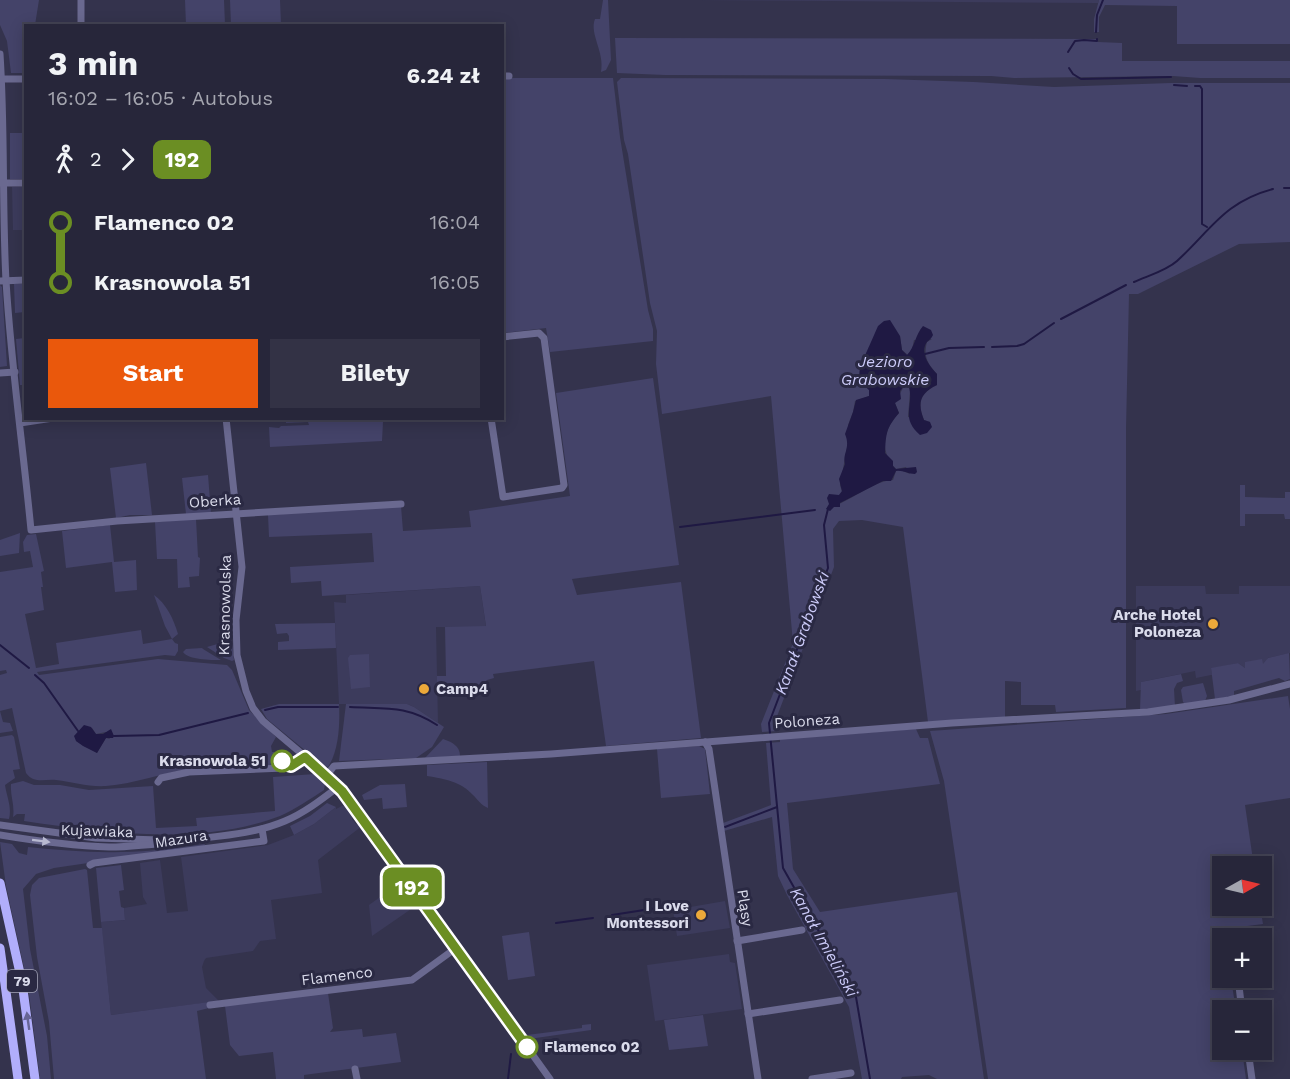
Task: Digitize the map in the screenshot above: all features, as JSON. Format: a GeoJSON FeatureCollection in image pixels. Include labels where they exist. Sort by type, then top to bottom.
{"type":"FeatureCollection","features":[{"type":"Feature","properties":{"kind":"highway","name":"79"},"geometry":{"type":"LineString","coordinates":[[0,884],[22,982],[35,1079]]}},
{"type":"Feature","properties":{"kind":"highway"},"geometry":{"type":"LineString","coordinates":[[0,948],[18,1079]]}},
{"type":"Feature","properties":{"kind":"street"},"geometry":{"type":"LineString","coordinates":[[81,0],[81,24]]}},
{"type":"Feature","properties":{"kind":"street"},"geometry":{"type":"LineString","coordinates":[[0,54],[3,281],[20,423],[40,420]]}},
{"type":"Feature","properties":{"kind":"street"},"geometry":{"type":"LineString","coordinates":[[1,79],[24,79]]}},
{"type":"Feature","properties":{"kind":"street"},"geometry":{"type":"LineString","coordinates":[[2,183],[24,183]]}},
{"type":"Feature","properties":{"kind":"street"},"geometry":{"type":"LineString","coordinates":[[3,281],[24,280]]}},
{"type":"Feature","properties":{"kind":"street"},"geometry":{"type":"LineString","coordinates":[[491,420],[503,497],[562,488],[564,485],[544,338],[539,333],[504,338]]}},
{"type":"Feature","properties":{"kind":"street"},"geometry":{"type":"LineString","coordinates":[[0,373],[15,372]]}},
{"type":"Feature","properties":{"kind":"street","name":"Krasnowolska"},"geometry":{"type":"LineString","coordinates":[[226,420],[242,572],[236,625],[238,665],[250,700],[258,715],[338,787],[550,1079]]}},
{"type":"Feature","properties":{"kind":"street","name":"Oberka"},"geometry":{"type":"LineString","coordinates":[[20,423],[31,530],[117,521],[401,504]]}},
{"type":"Feature","properties":{"kind":"street","name":"Poloneza"},"geometry":{"type":"LineString","coordinates":[[327,775],[334,766],[540,755],[952,723],[1165,711],[1229,700],[1290,684]]}},
{"type":"Feature","properties":{"kind":"street","name":"Pląsy"},"geometry":{"type":"LineString","coordinates":[[705,742],[709,749],[758,1079]]}},
{"type":"Feature","properties":{"kind":"street"},"geometry":{"type":"LineString","coordinates":[[158,782],[161,778],[189,772],[284,768],[295,765],[305,757]]}},
{"type":"Feature","properties":{"kind":"street","name":"Kujawiaka"},"geometry":{"type":"LineString","coordinates":[[0,836],[108,847],[144,846],[262,829],[301,813],[338,787]]}},
{"type":"Feature","properties":{"kind":"street","name":"Kujawiaka"},"geometry":{"type":"LineString","coordinates":[[0,825],[105,839],[193,839]]}},
{"type":"Feature","properties":{"kind":"street","name":"Mazura"},"geometry":{"type":"LineString","coordinates":[[90,866],[94,863],[264,841],[262,829]]}},
{"type":"Feature","properties":{"kind":"street"},"geometry":{"type":"LineString","coordinates":[[737,940],[802,930]]}},
{"type":"Feature","properties":{"kind":"street","name":"Flamenco"},"geometry":{"type":"LineString","coordinates":[[210,1005],[412,980],[456,948]]}},
{"type":"Feature","properties":{"kind":"street"},"geometry":{"type":"LineString","coordinates":[[748,1014],[840,1000]]}},
{"type":"Feature","properties":{"kind":"street"},"geometry":{"type":"LineString","coordinates":[[1249,1060],[1252,1079]]}},
{"type":"Feature","properties":{"kind":"street"},"geometry":{"type":"LineString","coordinates":[[355,1070],[357,1079]]}},
{"type":"Feature","properties":{"kind":"street"},"geometry":{"type":"LineString","coordinates":[[812,1079],[851,1073]]}},
{"type":"Feature","properties":{"kind":"shaded area"},"geometry":{"type":"Polygon","coordinates":[[[0,0],[39,0],[35,24],[24,24],[24,73],[11,73],[7,41],[0,25],[0,0]]]}},
{"type":"Feature","properties":{"kind":"shaded area"},"geometry":{"type":"Polygon","coordinates":[[[185,0],[224,0],[225,24],[186,24],[185,0]]]}},
{"type":"Feature","properties":{"kind":"shaded area"},"geometry":{"type":"Polygon","coordinates":[[[230,0],[280,0],[281,24],[231,24],[230,0]]]}},
{"type":"Feature","properties":{"kind":"shaded area"},"geometry":{"type":"Polygon","coordinates":[[[603,0],[608,0],[611,60],[606,70],[601,72],[601,57],[594,25],[595,19],[600,19],[603,0]]]}},
{"type":"Feature","properties":{"kind":"shaded area"},"geometry":{"type":"Polygon","coordinates":[[[697,0],[1099,0],[1098,3],[697,0]]]}},
{"type":"Feature","properties":{"kind":"shaded area"},"geometry":{"type":"Polygon","coordinates":[[[1099,0],[1290,0],[1290,44],[1177,44],[1177,6],[1105,5],[1099,17],[1099,32],[1094,32],[1094,19],[1099,0]]]}},
{"type":"Feature","properties":{"kind":"shaded area"},"geometry":{"type":"Polygon","coordinates":[[[615,38],[1097,39],[1098,42],[1122,43],[1122,61],[1290,61],[1290,78],[1173,76],[1014,78],[617,73],[615,38]]]}},
{"type":"Feature","properties":{"kind":"shaded area"},"geometry":{"type":"Polygon","coordinates":[[[504,78],[613,78],[620,137],[653,329],[653,341],[550,352],[546,328],[504,333],[504,78]]]}},
{"type":"Feature","properties":{"kind":"shaded area"},"geometry":{"type":"Polygon","coordinates":[[[621,78],[885,79],[1054,87],[1171,83],[1290,83],[1290,242],[1239,244],[1138,294],[1129,294],[1126,429],[1126,708],[1056,712],[1055,705],[1021,705],[1021,682],[1005,681],[1005,717],[928,722],[903,527],[862,520],[839,521],[833,529],[834,567],[776,719],[777,731],[762,732],[761,724],[793,643],[771,396],[662,414],[656,364],[657,331],[650,303],[617,82],[621,78]],[[900,336],[869,347],[860,367],[859,380],[869,390],[869,396],[855,401],[848,425],[848,442],[840,485],[842,492],[826,509],[877,484],[893,480],[896,471],[900,470],[910,474],[906,467],[896,469],[885,448],[889,426],[899,413],[895,403],[904,386],[909,387],[908,417],[930,422],[924,420],[921,399],[927,391],[937,385],[937,374],[926,356],[927,342],[932,339],[914,340],[908,355],[902,350],[900,336]]]}},
{"type":"Feature","properties":{"kind":"shaded area"},"geometry":{"type":"Polygon","coordinates":[[[10,133],[24,133],[24,179],[10,179],[10,133]]]}},
{"type":"Feature","properties":{"kind":"shaded area"},"geometry":{"type":"Polygon","coordinates":[[[12,187],[24,187],[24,230],[13,230],[12,187]]]}},
{"type":"Feature","properties":{"kind":"shaded area"},"geometry":{"type":"Polygon","coordinates":[[[14,284],[24,284],[24,312],[15,313],[14,284]]]}},
{"type":"Feature","properties":{"kind":"shaded area"},"geometry":{"type":"Polygon","coordinates":[[[0,285],[2,287],[7,366],[0,367],[0,285]]]}},
{"type":"Feature","properties":{"kind":"shaded area"},"geometry":{"type":"Polygon","coordinates":[[[24,338],[24,385],[20,385],[16,339],[24,338]]]}},
{"type":"Feature","properties":{"kind":"shaded area"},"geometry":{"type":"Polygon","coordinates":[[[653,378],[679,565],[572,579],[577,595],[681,582],[701,738],[606,746],[594,661],[493,674],[494,678],[487,680],[480,687],[437,686],[437,676],[446,676],[445,627],[486,626],[480,586],[322,596],[321,581],[291,583],[290,567],[374,562],[372,533],[269,537],[268,515],[401,506],[403,531],[471,527],[469,511],[570,496],[556,393],[653,378]]]}},
{"type":"Feature","properties":{"kind":"shaded area"},"geometry":{"type":"Polygon","coordinates":[[[286,420],[428,420],[383,422],[382,441],[270,447],[269,427],[309,425],[308,422],[286,423],[286,420]]]}},
{"type":"Feature","properties":{"kind":"shaded area"},"geometry":{"type":"Polygon","coordinates":[[[146,463],[152,515],[130,515],[116,518],[110,468],[146,463]]]}},
{"type":"Feature","properties":{"kind":"shaded area"},"geometry":{"type":"Polygon","coordinates":[[[208,475],[211,513],[186,514],[182,478],[208,475]]]}},
{"type":"Feature","properties":{"kind":"shaded area"},"geometry":{"type":"Polygon","coordinates":[[[1240,485],[1245,485],[1245,497],[1285,498],[1285,492],[1290,492],[1290,519],[1285,519],[1284,514],[1245,514],[1245,526],[1240,526],[1240,485]]]}},
{"type":"Feature","properties":{"kind":"shaded area"},"geometry":{"type":"Polygon","coordinates":[[[196,519],[198,557],[200,558],[199,576],[189,577],[190,587],[178,588],[177,559],[157,559],[155,522],[196,519]]]}},
{"type":"Feature","properties":{"kind":"shaded area"},"geometry":{"type":"Polygon","coordinates":[[[110,525],[114,562],[136,560],[137,590],[115,592],[112,562],[66,568],[62,531],[110,525]]]}},
{"type":"Feature","properties":{"kind":"shaded area"},"geometry":{"type":"Polygon","coordinates":[[[20,533],[19,553],[0,556],[0,540],[20,533]]]}},
{"type":"Feature","properties":{"kind":"shaded area"},"geometry":{"type":"Polygon","coordinates":[[[36,534],[44,571],[41,572],[43,587],[41,587],[44,610],[25,614],[36,668],[59,664],[56,643],[141,630],[143,644],[172,639],[178,644],[175,656],[165,655],[37,672],[39,675],[158,659],[227,665],[232,670],[249,710],[276,737],[271,746],[274,752],[275,767],[192,769],[106,786],[36,780],[26,773],[12,708],[0,711],[0,675],[7,673],[6,670],[0,671],[0,572],[33,567],[30,551],[24,552],[23,542],[27,535],[36,534]],[[92,728],[76,741],[97,753],[106,738],[110,739],[106,732],[96,734],[92,728]]]}},
{"type":"Feature","properties":{"kind":"shaded area"},"geometry":{"type":"Polygon","coordinates":[[[480,586],[486,627],[436,627],[438,723],[407,704],[339,704],[334,602],[346,603],[346,595],[480,586]]]}},
{"type":"Feature","properties":{"kind":"shaded area","name":"Arche Hotel Poloneza"},"geometry":{"type":"Polygon","coordinates":[[[1136,586],[1205,586],[1206,594],[1239,594],[1239,586],[1290,586],[1290,653],[1268,658],[1265,664],[1245,668],[1238,663],[1211,669],[1212,675],[1196,678],[1195,671],[1141,682],[1141,690],[1136,691],[1136,586]]]}},
{"type":"Feature","properties":{"kind":"shaded area"},"geometry":{"type":"Polygon","coordinates":[[[154,595],[169,612],[178,634],[172,639],[154,595]]]}},
{"type":"Feature","properties":{"kind":"shaded area"},"geometry":{"type":"Polygon","coordinates":[[[335,623],[336,648],[278,650],[278,642],[289,641],[289,636],[287,633],[277,634],[275,624],[335,623]]]}},
{"type":"Feature","properties":{"kind":"shaded area"},"geometry":{"type":"Polygon","coordinates":[[[228,641],[232,644],[234,660],[232,661],[207,647],[228,641]]]}},
{"type":"Feature","properties":{"kind":"shaded area"},"geometry":{"type":"Polygon","coordinates":[[[202,648],[221,660],[195,658],[183,652],[186,649],[202,648]]]}},
{"type":"Feature","properties":{"kind":"shaded area"},"geometry":{"type":"Polygon","coordinates":[[[1289,653],[1290,679],[1285,681],[1279,678],[1234,691],[1234,696],[1215,699],[1211,668],[1238,663],[1245,668],[1245,662],[1262,659],[1263,664],[1268,658],[1289,653]]]}},
{"type":"Feature","properties":{"kind":"shaded area"},"geometry":{"type":"Polygon","coordinates":[[[369,654],[370,687],[351,689],[348,658],[350,655],[369,654]]]}},
{"type":"Feature","properties":{"kind":"shaded area"},"geometry":{"type":"Polygon","coordinates":[[[1181,674],[1183,681],[1177,683],[1174,689],[1175,707],[1140,710],[1141,682],[1181,674]]]}},
{"type":"Feature","properties":{"kind":"shaded area"},"geometry":{"type":"Polygon","coordinates":[[[1203,683],[1207,696],[1205,701],[1186,705],[1183,702],[1181,690],[1183,687],[1203,683]]]}},
{"type":"Feature","properties":{"kind":"shaded area"},"geometry":{"type":"Polygon","coordinates":[[[1288,696],[1290,798],[1245,805],[1252,856],[1212,856],[1212,916],[1262,916],[1263,924],[1212,928],[1212,988],[1233,988],[1234,1000],[1212,1000],[1212,1060],[1243,1060],[1246,1079],[988,1079],[944,781],[930,731],[1166,714],[1288,696]]]}},
{"type":"Feature","properties":{"kind":"shaded area"},"geometry":{"type":"Polygon","coordinates":[[[279,704],[339,704],[337,745],[328,767],[267,719],[261,709],[279,704]]]}},
{"type":"Feature","properties":{"kind":"shaded area"},"geometry":{"type":"Polygon","coordinates":[[[346,704],[407,704],[444,727],[432,747],[416,758],[339,761],[346,704]]]}},
{"type":"Feature","properties":{"kind":"shaded area"},"geometry":{"type":"Polygon","coordinates":[[[0,711],[3,722],[10,723],[13,731],[0,733],[0,711]]]}},
{"type":"Feature","properties":{"kind":"shaded area"},"geometry":{"type":"Polygon","coordinates":[[[916,729],[920,738],[928,738],[940,784],[787,803],[793,869],[820,912],[957,892],[984,1079],[937,1079],[929,1075],[902,1077],[901,1079],[862,1079],[849,1007],[778,876],[772,817],[724,831],[723,823],[771,805],[766,743],[780,742],[780,739],[916,729]]]}},
{"type":"Feature","properties":{"kind":"shaded area"},"geometry":{"type":"Polygon","coordinates":[[[12,735],[20,769],[13,770],[15,778],[5,785],[10,806],[9,819],[0,818],[0,737],[12,735]]]}},
{"type":"Feature","properties":{"kind":"shaded area"},"geometry":{"type":"Polygon","coordinates":[[[443,739],[455,745],[460,756],[425,758],[443,739]]]}},
{"type":"Feature","properties":{"kind":"shaded area"},"geometry":{"type":"Polygon","coordinates":[[[699,746],[705,749],[710,794],[661,798],[657,749],[699,746]]]}},
{"type":"Feature","properties":{"kind":"shaded area"},"geometry":{"type":"Polygon","coordinates":[[[487,762],[488,808],[468,790],[457,784],[427,776],[427,765],[487,762]]]}},
{"type":"Feature","properties":{"kind":"shaded area"},"geometry":{"type":"Polygon","coordinates":[[[315,774],[325,784],[324,790],[297,807],[280,816],[219,831],[186,834],[120,833],[24,821],[25,814],[17,814],[13,817],[11,784],[23,781],[34,785],[60,785],[89,790],[153,786],[156,828],[197,826],[196,818],[275,811],[273,777],[315,774]]]}},
{"type":"Feature","properties":{"kind":"shaded area"},"geometry":{"type":"Polygon","coordinates":[[[405,784],[407,807],[383,809],[382,798],[364,800],[362,795],[380,785],[405,784]]]}},
{"type":"Feature","properties":{"kind":"shaded area"},"geometry":{"type":"Polygon","coordinates":[[[327,803],[336,807],[314,824],[294,835],[290,826],[310,816],[327,803]]]}},
{"type":"Feature","properties":{"kind":"shaded area"},"geometry":{"type":"Polygon","coordinates":[[[346,806],[353,815],[352,819],[356,824],[362,826],[318,860],[322,893],[271,900],[276,939],[260,941],[253,951],[206,958],[204,961],[202,967],[206,988],[219,1001],[111,1015],[101,922],[125,920],[124,908],[147,904],[143,897],[140,863],[160,860],[167,913],[188,911],[181,857],[268,845],[294,835],[314,824],[336,807],[336,809],[346,806]]]}},
{"type":"Feature","properties":{"kind":"shaded area"},"geometry":{"type":"Polygon","coordinates":[[[0,842],[12,844],[19,853],[27,855],[28,847],[86,852],[121,852],[152,851],[205,844],[204,846],[54,868],[36,874],[23,889],[30,949],[47,1036],[51,1079],[40,1079],[28,986],[6,886],[0,842]]]}},
{"type":"Feature","properties":{"kind":"shaded area"},"geometry":{"type":"Polygon","coordinates":[[[121,865],[124,890],[119,891],[125,920],[101,922],[96,868],[121,865]]]}},
{"type":"Feature","properties":{"kind":"shaded area"},"geometry":{"type":"Polygon","coordinates":[[[87,870],[93,928],[102,928],[111,1015],[209,1002],[209,1008],[197,1011],[206,1079],[54,1079],[49,1022],[37,957],[30,895],[32,885],[39,878],[87,870]]]}},
{"type":"Feature","properties":{"kind":"shaded area"},"geometry":{"type":"Polygon","coordinates":[[[401,882],[417,905],[372,936],[369,905],[401,882]]]}},
{"type":"Feature","properties":{"kind":"shaded area","name":"I Love Montessori"},"geometry":{"type":"Polygon","coordinates":[[[725,901],[730,928],[677,936],[673,910],[725,901]]]}},
{"type":"Feature","properties":{"kind":"shaded area"},"geometry":{"type":"Polygon","coordinates":[[[529,932],[535,976],[508,980],[502,936],[529,932]]]}},
{"type":"Feature","properties":{"kind":"shaded area"},"geometry":{"type":"Polygon","coordinates":[[[729,954],[730,962],[735,963],[742,1009],[655,1021],[647,965],[729,954]]]}},
{"type":"Feature","properties":{"kind":"shaded area"},"geometry":{"type":"Polygon","coordinates":[[[328,993],[333,1028],[330,1032],[362,1029],[363,1037],[396,1033],[401,1062],[304,1075],[304,1079],[276,1079],[273,1052],[239,1056],[230,1045],[225,1006],[328,993]]]}},
{"type":"Feature","properties":{"kind":"shaded area"},"geometry":{"type":"Polygon","coordinates":[[[703,1015],[708,1046],[669,1050],[664,1020],[703,1015]]]}},
{"type":"Feature","properties":{"kind":"shaded area"},"geometry":{"type":"Polygon","coordinates":[[[591,1024],[591,1030],[529,1039],[527,1035],[582,1028],[582,1025],[591,1024]]]}},
{"type":"Feature","properties":{"kind":"water","name":"Jezioro Grabowskie"},"geometry":{"type":"Polygon","coordinates":[[[890,320],[900,336],[902,350],[907,355],[923,326],[931,330],[933,335],[924,351],[929,364],[937,374],[937,385],[927,391],[921,399],[924,420],[930,422],[932,427],[927,433],[920,435],[914,429],[909,417],[909,387],[904,386],[900,391],[901,399],[895,403],[899,413],[888,431],[885,453],[893,461],[896,469],[916,467],[917,472],[915,474],[896,471],[891,481],[883,481],[840,503],[840,507],[834,507],[830,511],[826,509],[829,504],[827,498],[829,494],[839,495],[842,491],[839,479],[845,464],[847,439],[845,434],[856,400],[869,396],[869,390],[859,380],[860,367],[878,326],[890,320]]]}},
{"type":"Feature","properties":{"kind":"water"},"geometry":{"type":"Polygon","coordinates":[[[84,725],[91,727],[96,734],[103,734],[111,729],[114,736],[106,738],[97,753],[76,741],[74,736],[84,725]]]}},
{"type":"Feature","properties":{"kind":"waterway"},"geometry":{"type":"LineString","coordinates":[[1096,32],[1097,15],[1103,0]]}},
{"type":"Feature","properties":{"kind":"waterway"},"geometry":{"type":"LineString","coordinates":[[1068,52],[1075,41],[1097,41],[1097,39]]}},
{"type":"Feature","properties":{"kind":"waterway"},"geometry":{"type":"LineString","coordinates":[[1069,68],[1081,79],[1171,77]]}},
{"type":"Feature","properties":{"kind":"waterway"},"geometry":{"type":"LineString","coordinates":[[1174,85],[1187,86]]}},
{"type":"Feature","properties":{"kind":"waterway"},"geometry":{"type":"LineString","coordinates":[[1195,86],[1200,86],[1202,89],[1202,224],[1207,227]]}},
{"type":"Feature","properties":{"kind":"waterway","name":"Kanał Grabowski"},"geometry":{"type":"LineString","coordinates":[[1284,188],[1290,188]]}},
{"type":"Feature","properties":{"kind":"waterway","name":"Kanał Grabowski"},"geometry":{"type":"LineString","coordinates":[[1134,282],[1173,265],[1230,209],[1242,201],[1273,189]]}},
{"type":"Feature","properties":{"kind":"waterway","name":"Kanał Grabowski"},"geometry":{"type":"LineString","coordinates":[[1061,319],[1126,285]]}},
{"type":"Feature","properties":{"kind":"waterway","name":"Kanał Grabowski"},"geometry":{"type":"LineString","coordinates":[[992,347],[1024,344],[1054,323]]}},
{"type":"Feature","properties":{"kind":"waterway","name":"Kanał Grabowski"},"geometry":{"type":"LineString","coordinates":[[925,354],[949,348],[984,347]]}},
{"type":"Feature","properties":{"kind":"waterway","name":"Kanał Grabowski"},"geometry":{"type":"LineString","coordinates":[[828,509],[824,525],[828,568],[769,723],[783,868],[856,997],[870,1079]]}},
{"type":"Feature","properties":{"kind":"waterway"},"geometry":{"type":"LineString","coordinates":[[680,527],[815,510]]}},
{"type":"Feature","properties":{"kind":"waterway"},"geometry":{"type":"LineString","coordinates":[[0,645],[29,668]]}},
{"type":"Feature","properties":{"kind":"waterway"},"geometry":{"type":"LineString","coordinates":[[35,675],[44,683],[78,731]]}},
{"type":"Feature","properties":{"kind":"waterway"},"geometry":{"type":"LineString","coordinates":[[265,710],[278,707],[338,707]]}},
{"type":"Feature","properties":{"kind":"waterway"},"geometry":{"type":"LineString","coordinates":[[350,707],[405,711],[437,725]]}},
{"type":"Feature","properties":{"kind":"waterway"},"geometry":{"type":"LineString","coordinates":[[114,736],[159,735],[248,713]]}},
{"type":"Feature","properties":{"kind":"waterway","name":"Kanał Grabowski"},"geometry":{"type":"LineString","coordinates":[[725,827],[777,807]]}},
{"type":"Feature","properties":{"kind":"waterway","name":"Kanał Grabowski"},"geometry":{"type":"LineString","coordinates":[[612,915],[689,903]]}},
{"type":"Feature","properties":{"kind":"waterway","name":"Kanał Grabowski"},"geometry":{"type":"LineString","coordinates":[[556,923],[593,918]]}},
{"type":"Feature","properties":{"kind":"waterway","name":"Kanał Grabowski"},"geometry":{"type":"LineString","coordinates":[[508,1079],[511,1054]]}},
{"type":"Feature","properties":{"kind":"bus line","name":"192"},"geometry":{"type":"LineString","coordinates":[[282,761],[291,766],[305,757],[342,791],[527,1047]]}},
{"type":"Feature","properties":{"kind":"place","name":"Arche Hotel Poloneza"},"geometry":{"type":"Point","coordinates":[1213,624]}},
{"type":"Feature","properties":{"kind":"place","name":"Camp4"},"geometry":{"type":"Point","coordinates":[424,689]}},
{"type":"Feature","properties":{"kind":"place","name":"Krasnowola 51"},"geometry":{"type":"Point","coordinates":[282,761]}},
{"type":"Feature","properties":{"kind":"place","name":"I Love Montessori"},"geometry":{"type":"Point","coordinates":[701,915]}},
{"type":"Feature","properties":{"kind":"place","name":"Flamenco 02"},"geometry":{"type":"Point","coordinates":[527,1047]}},
{"type":"Feature","properties":{"kind":"water label","name":"Kanał Imieliński"},"geometry":{"type":"Point","coordinates":[824,942]}}]}
